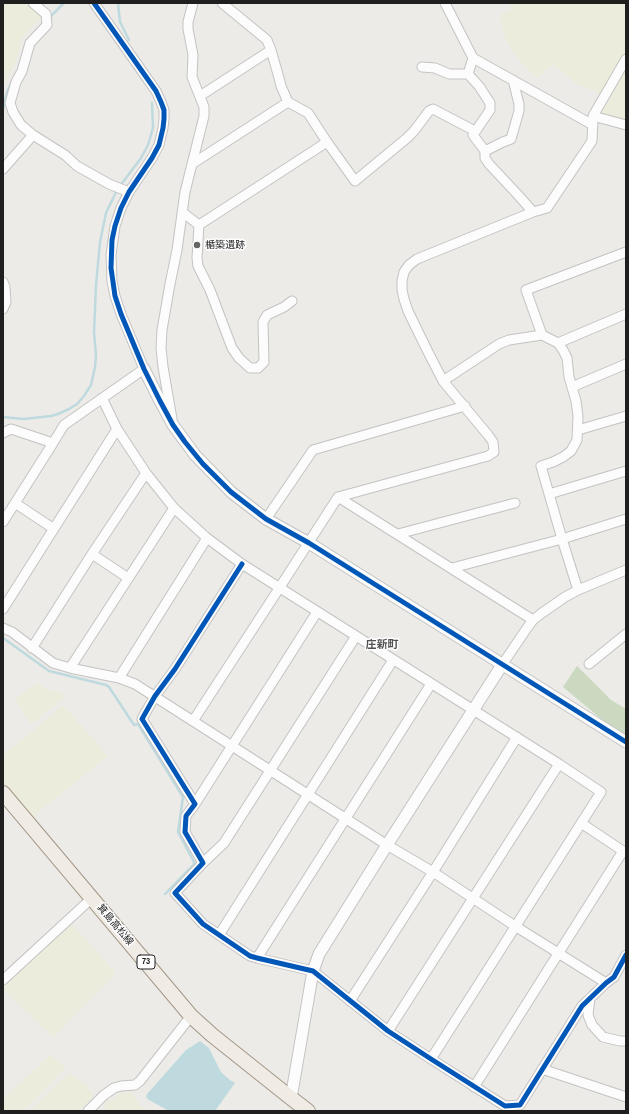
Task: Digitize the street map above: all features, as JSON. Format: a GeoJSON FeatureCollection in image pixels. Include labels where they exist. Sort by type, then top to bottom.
{"type":"FeatureCollection","features":[{"type":"Feature","properties":{"kind":"main road","name":"箕島高松線"},"geometry":{"type":"LineString","coordinates":[[3,793],[192,1016],[212,1036],[308,1111]]}},
{"type":"Feature","properties":{"kind":"street"},"geometry":{"type":"LineString","coordinates":[[33,3],[46,14],[47,25],[30,43],[22,71],[16,82],[10,103],[13,112],[21,124],[33,135],[65,155],[77,166],[118,188],[129,192]]}},
{"type":"Feature","properties":{"kind":"street"},"geometry":{"type":"LineString","coordinates":[[94,3],[156,92],[164,110],[163,128],[159,145],[129,192],[115,226],[112,240],[111,268],[115,296],[144,368],[173,424],[195,455],[231,492],[266,519],[308,543],[626,742]]}},
{"type":"Feature","properties":{"kind":"street"},"geometry":{"type":"LineString","coordinates":[[173,424],[166,390],[161,348],[163,323],[177,250],[185,192],[204,116],[204,107],[192,77],[193,55],[188,22],[193,3]]}},
{"type":"Feature","properties":{"kind":"street"},"geometry":{"type":"LineString","coordinates":[[222,3],[267,40],[281,86],[288,102],[308,113],[355,180],[407,138],[429,111],[433,109],[475,131]]}},
{"type":"Feature","properties":{"kind":"street"},"geometry":{"type":"LineString","coordinates":[[445,3],[473,58],[593,121],[626,125]]}},
{"type":"Feature","properties":{"kind":"street"},"geometry":{"type":"LineString","coordinates":[[200,96],[271,50]]}},
{"type":"Feature","properties":{"kind":"street"},"geometry":{"type":"LineString","coordinates":[[468,74],[473,58]]}},
{"type":"Feature","properties":{"kind":"street"},"geometry":{"type":"LineString","coordinates":[[193,721],[338,497],[488,456],[494,452],[493,442],[443,381],[427,350],[408,311],[402,290],[404,272],[409,265],[417,259],[533,212],[547,208],[592,141],[593,121],[626,59]]}},
{"type":"Feature","properties":{"kind":"street"},"geometry":{"type":"LineString","coordinates":[[422,67],[435,68],[449,74],[468,74]]}},
{"type":"Feature","properties":{"kind":"street"},"geometry":{"type":"LineString","coordinates":[[468,74],[490,103],[490,110],[473,135],[485,151],[485,158],[489,164],[533,212]]}},
{"type":"Feature","properties":{"kind":"street"},"geometry":{"type":"LineString","coordinates":[[485,151],[510,139],[519,111],[519,104],[513,80]]}},
{"type":"Feature","properties":{"kind":"street"},"geometry":{"type":"LineString","coordinates":[[192,164],[288,102]]}},
{"type":"Feature","properties":{"kind":"street"},"geometry":{"type":"LineString","coordinates":[[3,169],[33,135]]}},
{"type":"Feature","properties":{"kind":"street"},"geometry":{"type":"LineString","coordinates":[[199,225],[327,142]]}},
{"type":"Feature","properties":{"kind":"street"},"geometry":{"type":"LineString","coordinates":[[182,212],[199,225]]}},
{"type":"Feature","properties":{"kind":"street"},"geometry":{"type":"LineString","coordinates":[[199,225],[197,252],[198,266],[210,290],[232,348],[239,358],[250,368],[258,368],[264,362],[263,322],[267,315],[284,307],[292,301]]}},
{"type":"Feature","properties":{"kind":"street"},"geometry":{"type":"LineString","coordinates":[[542,335],[526,290],[626,252]]}},
{"type":"Feature","properties":{"kind":"street"},"geometry":{"type":"LineString","coordinates":[[3,282],[5,287],[6,302],[3,309]]}},
{"type":"Feature","properties":{"kind":"street"},"geometry":{"type":"LineString","coordinates":[[558,343],[626,314]]}},
{"type":"Feature","properties":{"kind":"street"},"geometry":{"type":"LineString","coordinates":[[443,381],[500,344],[509,340],[542,335],[558,343],[567,358],[569,377],[578,416],[578,430],[576,440],[571,451],[563,457],[541,466],[578,590]]}},
{"type":"Feature","properties":{"kind":"street"},"geometry":{"type":"LineString","coordinates":[[572,387],[626,364]]}},
{"type":"Feature","properties":{"kind":"street"},"geometry":{"type":"LineString","coordinates":[[3,522],[64,425],[144,368]]}},
{"type":"Feature","properties":{"kind":"street"},"geometry":{"type":"LineString","coordinates":[[102,398],[117,430],[146,473],[174,508],[207,538],[242,564],[517,737],[601,792],[431,1059]]}},
{"type":"Feature","properties":{"kind":"street"},"geometry":{"type":"LineString","coordinates":[[266,519],[313,450],[465,406]]}},
{"type":"Feature","properties":{"kind":"street"},"geometry":{"type":"LineString","coordinates":[[578,430],[626,416]]}},
{"type":"Feature","properties":{"kind":"street"},"geometry":{"type":"LineString","coordinates":[[3,433],[10,429],[53,443]]}},
{"type":"Feature","properties":{"kind":"street"},"geometry":{"type":"LineString","coordinates":[[3,609],[117,430]]}},
{"type":"Feature","properties":{"kind":"street"},"geometry":{"type":"LineString","coordinates":[[549,494],[626,470]]}},
{"type":"Feature","properties":{"kind":"street"},"geometry":{"type":"LineString","coordinates":[[32,648],[146,473]]}},
{"type":"Feature","properties":{"kind":"street"},"geometry":{"type":"LineString","coordinates":[[338,497],[533,620]]}},
{"type":"Feature","properties":{"kind":"street"},"geometry":{"type":"LineString","coordinates":[[398,534],[515,503]]}},
{"type":"Feature","properties":{"kind":"street"},"geometry":{"type":"LineString","coordinates":[[15,504],[54,529]]}},
{"type":"Feature","properties":{"kind":"street"},"geometry":{"type":"LineString","coordinates":[[70,668],[174,508]]}},
{"type":"Feature","properties":{"kind":"street"},"geometry":{"type":"LineString","coordinates":[[452,568],[626,519]]}},
{"type":"Feature","properties":{"kind":"street"},"geometry":{"type":"LineString","coordinates":[[118,678],[207,538]]}},
{"type":"Feature","properties":{"kind":"street"},"geometry":{"type":"LineString","coordinates":[[92,554],[128,578]]}},
{"type":"Feature","properties":{"kind":"street"},"geometry":{"type":"LineString","coordinates":[[195,804],[142,719],[155,696],[175,669],[242,564]]}},
{"type":"Feature","properties":{"kind":"street"},"geometry":{"type":"LineString","coordinates":[[291,1098],[313,971],[319,954],[387,845],[502,665],[533,620],[553,605],[578,590],[626,570]]}},
{"type":"Feature","properties":{"kind":"street"},"geometry":{"type":"LineString","coordinates":[[203,863],[185,832],[186,816],[317,612]]}},
{"type":"Feature","properties":{"kind":"street"},"geometry":{"type":"LineString","coordinates":[[3,628],[12,632],[53,663],[118,678],[135,684],[606,983]]}},
{"type":"Feature","properties":{"kind":"street"},"geometry":{"type":"LineString","coordinates":[[589,664],[626,634]]}},
{"type":"Feature","properties":{"kind":"street"},"geometry":{"type":"LineString","coordinates":[[356,636],[224,843],[184,882],[175,893],[203,924],[246,953],[257,958],[313,971],[388,1031],[505,1106],[520,1105],[582,1006],[614,977],[626,955]]}},
{"type":"Feature","properties":{"kind":"street"},"geometry":{"type":"LineString","coordinates":[[219,935],[394,660]]}},
{"type":"Feature","properties":{"kind":"street"},"geometry":{"type":"LineString","coordinates":[[257,958],[431,684]]}},
{"type":"Feature","properties":{"kind":"street"},"geometry":{"type":"LineString","coordinates":[[350,1001],[517,737]]}},
{"type":"Feature","properties":{"kind":"street"},"geometry":{"type":"LineString","coordinates":[[388,1031],[559,764]]}},
{"type":"Feature","properties":{"kind":"street"},"geometry":{"type":"LineString","coordinates":[[474,1086],[624,852],[581,823]]}},
{"type":"Feature","properties":{"kind":"street"},"geometry":{"type":"LineString","coordinates":[[3,980],[92,898]]}},
{"type":"Feature","properties":{"kind":"street"},"geometry":{"type":"LineString","coordinates":[[590,998],[588,1016],[592,1025],[603,1037],[626,1041]]}},
{"type":"Feature","properties":{"kind":"street"},"geometry":{"type":"LineString","coordinates":[[88,1111],[104,1095],[114,1088],[135,1085],[192,1016]]}},
{"type":"Feature","properties":{"kind":"street"},"geometry":{"type":"LineString","coordinates":[[542,1069],[626,1097]]}},
{"type":"Feature","properties":{"kind":"green space"},"geometry":{"type":"Polygon","coordinates":[[[3,3],[26,3],[41,17],[23,37],[16,63],[3,86],[3,3]]]}},
{"type":"Feature","properties":{"kind":"green space"},"geometry":{"type":"Polygon","coordinates":[[[509,3],[626,3],[626,49],[601,94],[577,84],[553,64],[537,78],[521,62],[505,38],[499,16],[512,9],[509,3]]]}},
{"type":"Feature","properties":{"kind":"green space"},"geometry":{"type":"Polygon","coordinates":[[[626,68],[626,120],[601,113],[626,68]]]}},
{"type":"Feature","properties":{"kind":"green space"},"geometry":{"type":"Polygon","coordinates":[[[577,666],[611,700],[626,709],[626,735],[605,722],[563,687],[577,666]]]}},
{"type":"Feature","properties":{"kind":"green space"},"geometry":{"type":"Polygon","coordinates":[[[38,683],[44,688],[67,695],[32,724],[14,700],[38,683]]]}},
{"type":"Feature","properties":{"kind":"green space"},"geometry":{"type":"Polygon","coordinates":[[[63,705],[108,756],[32,817],[3,782],[3,755],[63,705]]]}},
{"type":"Feature","properties":{"kind":"green space"},"geometry":{"type":"Polygon","coordinates":[[[71,923],[116,973],[53,1037],[3,989],[3,985],[71,923]]]}},
{"type":"Feature","properties":{"kind":"green space"},"geometry":{"type":"Polygon","coordinates":[[[50,1055],[66,1068],[23,1111],[3,1111],[3,1099],[50,1055]]]}},
{"type":"Feature","properties":{"kind":"green space"},"geometry":{"type":"Polygon","coordinates":[[[69,1073],[84,1083],[94,1096],[79,1111],[30,1111],[69,1073]]]}},
{"type":"Feature","properties":{"kind":"green space"},"geometry":{"type":"Polygon","coordinates":[[[119,1093],[133,1093],[141,1106],[148,1111],[108,1111],[104,1105],[116,1097],[119,1093]]]}},
{"type":"Feature","properties":{"kind":"water"},"geometry":{"type":"Polygon","coordinates":[[[200,1041],[209,1048],[221,1072],[235,1083],[215,1111],[169,1111],[149,1100],[146,1097],[147,1094],[186,1050],[200,1041]]]}},
{"type":"Feature","properties":{"kind":"waterway"},"geometry":{"type":"LineString","coordinates":[[49,18],[64,3]]}},
{"type":"Feature","properties":{"kind":"waterway"},"geometry":{"type":"LineString","coordinates":[[118,3],[120,22],[129,40]]}},
{"type":"Feature","properties":{"kind":"waterway"},"geometry":{"type":"LineString","coordinates":[[3,109],[7,92],[13,79]]}},
{"type":"Feature","properties":{"kind":"waterway"},"geometry":{"type":"LineString","coordinates":[[120,186],[141,158],[148,145],[153,128],[152,103]]}},
{"type":"Feature","properties":{"kind":"waterway"},"geometry":{"type":"LineString","coordinates":[[3,417],[24,419],[58,414],[77,404],[91,385],[96,355],[94,333],[100,242],[106,213],[117,190]]}},
{"type":"Feature","properties":{"kind":"waterway"},"geometry":{"type":"LineString","coordinates":[[3,638],[49,671],[106,685],[109,687],[134,725],[138,724],[183,797],[178,832],[194,862],[194,864],[165,894]]}},
{"type":"Feature","properties":{"kind":"cycle path"},"geometry":{"type":"LineString","coordinates":[[94,3],[156,91],[164,110],[163,128],[159,145],[129,192],[121,208],[112,240],[111,268],[115,296],[144,369],[173,425],[185,442],[203,464],[231,492],[266,519],[309,543],[626,742]]}},
{"type":"Feature","properties":{"kind":"cycle path"},"geometry":{"type":"LineString","coordinates":[[242,564],[175,669],[155,696],[142,719],[195,804],[186,816],[185,832],[203,863],[175,893],[203,924],[250,956],[313,971],[388,1031],[505,1106],[520,1105],[582,1006],[614,977],[626,955]]}},
{"type":"Feature","properties":{"kind":"place","name":"楯築遺跡"},"geometry":{"type":"Point","coordinates":[197,245]}},
{"type":"Feature","properties":{"kind":"district","name":"庄新町"},"geometry":{"type":"Point","coordinates":[382,645]}}]}
